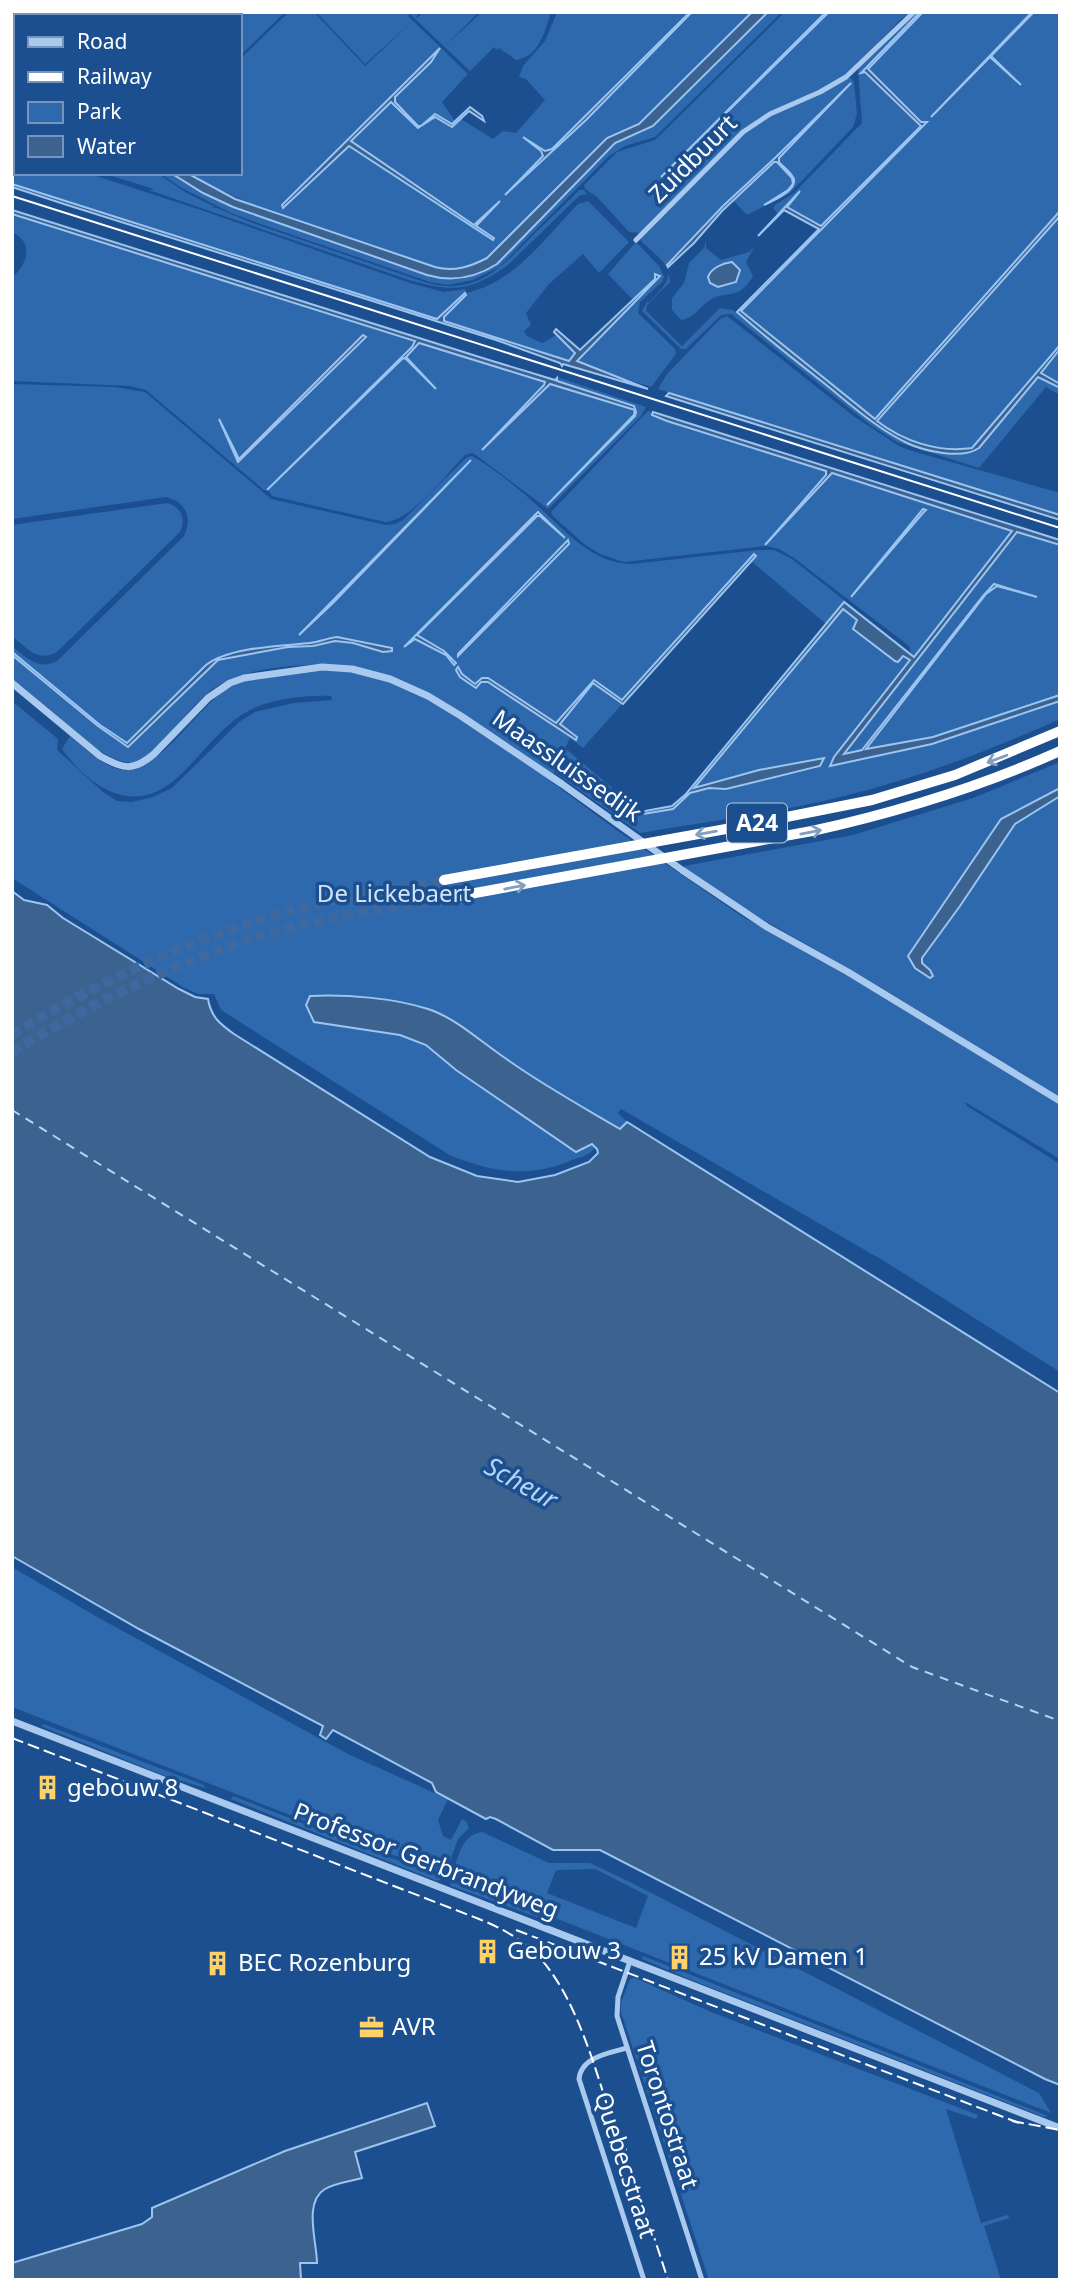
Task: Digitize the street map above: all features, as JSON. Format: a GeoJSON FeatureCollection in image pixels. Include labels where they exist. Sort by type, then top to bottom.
{"type":"FeatureCollection","features":[{"type":"Feature","properties":{"kind":"highway","name":"A24"},"geometry":{"type":"LineString","coordinates":[[444,880],[872,800],[955,775],[1060,732]]}},
{"type":"Feature","properties":{"kind":"highway","name":"A24"},"geometry":{"type":"LineString","coordinates":[[447,898],[866,819],[974,787],[1060,751]]}},
{"type":"Feature","properties":{"kind":"street","name":"Zuidbuurt"},"geometry":{"type":"LineString","coordinates":[[636,240],[743,132],[771,114],[820,92],[846,76],[914,12]]}},
{"type":"Feature","properties":{"kind":"street","name":"Maassluissedijk"},"geometry":{"type":"LineString","coordinates":[[12,683],[100,756],[114,764],[130,768],[145,762],[208,698],[230,683],[244,678],[304,668],[333,668],[390,679],[428,696],[494,738],[767,927],[848,972],[1060,1101]]}},
{"type":"Feature","properties":{"kind":"street","name":"Professor Gerbrandyweg"},"geometry":{"type":"LineString","coordinates":[[12,1721],[1060,2127]]}},
{"type":"Feature","properties":{"kind":"street","name":"Torontostraat"},"geometry":{"type":"LineString","coordinates":[[630,1961],[616,2006],[702,2280]]}},
{"type":"Feature","properties":{"kind":"street","name":"Quebecstraat"},"geometry":{"type":"LineString","coordinates":[[627,2048],[590,2061],[581,2069],[579,2079],[644,2280]]}},
{"type":"Feature","properties":{"kind":"green space"},"geometry":{"type":"Polygon","coordinates":[[[54,12],[172,12],[170,14],[54,12]]]}},
{"type":"Feature","properties":{"kind":"green space"},"geometry":{"type":"Polygon","coordinates":[[[285,12],[242,54],[242,14],[175,14],[285,12]]]}},
{"type":"Feature","properties":{"kind":"green space"},"geometry":{"type":"Polygon","coordinates":[[[289,12],[314,12],[365,66],[413,21],[365,64],[316,12],[420,12],[417,18],[423,12],[479,12],[445,46],[482,12],[551,12],[540,42],[530,54],[516,60],[494,47],[470,71],[410,14],[408,16],[468,74],[442,102],[455,121],[450,123],[435,116],[429,118],[421,126],[417,126],[421,128],[433,117],[452,127],[461,119],[493,139],[503,131],[516,133],[545,100],[526,79],[519,77],[523,66],[545,41],[557,12],[690,12],[607,93],[560,145],[692,12],[752,12],[639,124],[610,136],[487,258],[468,266],[455,269],[435,267],[308,225],[191,175],[242,175],[242,57],[289,12]],[[351,139],[282,205],[283,207],[350,146],[493,240],[476,226],[500,201],[473,225],[352,143],[351,139]]]}},
{"type":"Feature","properties":{"kind":"green space"},"geometry":{"type":"Polygon","coordinates":[[[768,12],[782,12],[655,137],[625,146],[609,156],[499,267],[473,280],[448,285],[430,282],[231,213],[180,187],[163,175],[174,175],[233,207],[427,275],[448,279],[464,278],[497,264],[615,143],[653,126],[768,12]]]}},
{"type":"Feature","properties":{"kind":"green space"},"geometry":{"type":"Polygon","coordinates":[[[785,12],[911,12],[837,81],[762,116],[745,128],[640,233],[629,232],[584,185],[617,152],[655,140],[785,12]]]}},
{"type":"Feature","properties":{"kind":"green space"},"geometry":{"type":"Polygon","coordinates":[[[916,12],[920,12],[861,73],[865,71],[921,126],[923,123],[868,69],[923,12],[1032,12],[989,56],[996,62],[991,56],[1034,12],[1060,12],[1060,345],[974,447],[951,449],[922,445],[898,436],[853,403],[738,309],[822,227],[787,205],[778,214],[773,208],[794,193],[862,123],[858,68],[916,12]]]}},
{"type":"Feature","properties":{"kind":"green space"},"geometry":{"type":"Polygon","coordinates":[[[14,34],[14,146],[12,145],[14,34]]]}},
{"type":"Feature","properties":{"kind":"green space"},"geometry":{"type":"Polygon","coordinates":[[[846,78],[851,78],[854,82],[857,114],[853,127],[790,193],[747,215],[733,200],[736,194],[667,264],[668,270],[641,241],[641,237],[757,123],[846,78]]]}},
{"type":"Feature","properties":{"kind":"green space"},"geometry":{"type":"Polygon","coordinates":[[[12,149],[14,175],[93,175],[410,283],[444,292],[465,289],[466,293],[499,280],[514,269],[528,258],[578,204],[588,201],[629,242],[599,273],[583,254],[549,284],[526,313],[531,325],[524,331],[527,336],[542,343],[560,333],[582,354],[634,301],[608,274],[636,242],[659,266],[664,277],[640,302],[638,313],[675,349],[676,354],[651,387],[12,184],[12,149]]]}},
{"type":"Feature","properties":{"kind":"green space"},"geometry":{"type":"Polygon","coordinates":[[[108,175],[160,175],[185,192],[215,207],[211,208],[442,286],[458,286],[485,277],[509,259],[579,190],[584,190],[587,194],[579,196],[509,264],[495,274],[470,285],[446,288],[403,278],[149,190],[154,189],[108,175]]]}},
{"type":"Feature","properties":{"kind":"green space"},"geometry":{"type":"Polygon","coordinates":[[[12,214],[361,323],[416,343],[265,491],[146,390],[130,386],[12,381],[12,278],[25,260],[26,248],[24,242],[12,232],[12,214]],[[363,335],[239,459],[219,419],[237,461],[239,462],[366,337],[363,335]]]}},
{"type":"Feature","properties":{"kind":"green space"},"geometry":{"type":"Polygon","coordinates":[[[706,241],[706,248],[721,260],[749,252],[754,247],[746,262],[753,276],[742,289],[715,297],[693,315],[681,320],[672,310],[672,298],[684,283],[689,263],[704,248],[706,241]]]}},
{"type":"Feature","properties":{"kind":"green space"},"geometry":{"type":"Polygon","coordinates":[[[668,270],[670,282],[647,305],[646,311],[682,346],[720,308],[733,310],[882,429],[900,440],[926,449],[954,453],[979,448],[1038,377],[1060,388],[1060,395],[1046,387],[979,468],[897,442],[869,424],[731,314],[721,315],[686,349],[681,349],[642,311],[647,302],[665,284],[668,270]]]}},
{"type":"Feature","properties":{"kind":"green space"},"geometry":{"type":"Polygon","coordinates":[[[727,316],[852,415],[899,446],[1060,493],[1060,515],[658,389],[667,374],[720,319],[727,316]]]}},
{"type":"Feature","properties":{"kind":"green space"},"geometry":{"type":"Polygon","coordinates":[[[419,343],[545,382],[482,450],[550,384],[634,409],[636,412],[634,406],[557,381],[557,377],[646,407],[641,416],[548,509],[473,453],[465,455],[417,505],[395,520],[385,522],[272,496],[268,490],[402,359],[405,358],[428,381],[406,357],[419,343]]]}},
{"type":"Feature","properties":{"kind":"green space"},"geometry":{"type":"Polygon","coordinates":[[[1060,349],[1060,384],[1041,373],[1060,349]]]}},
{"type":"Feature","properties":{"kind":"green space","name":"De Lickebaert"},"geometry":{"type":"Polygon","coordinates":[[[12,384],[115,387],[145,392],[271,499],[386,525],[403,520],[467,457],[472,456],[517,488],[593,553],[618,562],[632,564],[774,550],[792,559],[911,653],[909,646],[779,549],[767,546],[624,562],[600,554],[584,544],[551,512],[648,411],[832,470],[767,544],[832,473],[1011,530],[914,657],[844,602],[826,624],[751,561],[756,556],[754,554],[622,700],[610,694],[622,704],[583,748],[570,738],[565,748],[629,802],[638,815],[673,809],[690,793],[709,788],[726,789],[817,768],[823,758],[759,770],[693,788],[843,608],[858,620],[853,629],[895,661],[903,656],[910,660],[834,757],[866,758],[932,744],[1060,701],[1060,719],[1008,742],[872,789],[793,807],[640,833],[554,772],[549,780],[740,915],[858,982],[1060,1105],[1060,1159],[965,1102],[967,1106],[1060,1164],[1060,1372],[884,1261],[621,1109],[618,1113],[627,1122],[620,1130],[610,1124],[590,1153],[556,1166],[540,1170],[511,1171],[482,1166],[451,1156],[221,1010],[214,994],[198,994],[183,987],[12,878],[12,701],[58,739],[57,750],[103,792],[117,801],[132,802],[153,797],[172,788],[239,722],[255,712],[294,703],[332,700],[331,696],[297,697],[252,709],[225,728],[178,777],[162,789],[146,795],[130,796],[100,786],[86,776],[62,749],[70,736],[105,763],[118,769],[132,770],[147,764],[161,753],[204,709],[231,687],[265,676],[325,670],[323,664],[292,666],[260,670],[230,679],[204,696],[144,759],[126,762],[109,756],[98,750],[12,678],[12,646],[38,664],[57,661],[184,536],[188,523],[186,512],[179,503],[166,497],[12,519],[12,384]],[[925,510],[921,511],[852,597],[925,510]]]}},
{"type":"Feature","properties":{"kind":"green space"},"geometry":{"type":"Polygon","coordinates":[[[167,503],[176,507],[181,514],[183,523],[180,532],[58,651],[51,655],[39,655],[12,636],[12,525],[167,503]]]}},
{"type":"Feature","properties":{"kind":"green space"},"geometry":{"type":"Polygon","coordinates":[[[1019,531],[1060,545],[1060,695],[933,737],[866,749],[986,594],[997,586],[1036,597],[994,584],[983,596],[862,750],[844,754],[1019,531]]]}},
{"type":"Feature","properties":{"kind":"green space"},"geometry":{"type":"Polygon","coordinates":[[[1060,762],[1060,788],[1001,819],[919,938],[915,968],[930,978],[922,958],[1015,824],[1060,796],[1060,1097],[862,976],[741,907],[684,866],[853,835],[973,798],[1060,762]]]}},
{"type":"Feature","properties":{"kind":"green space"},"geometry":{"type":"Polygon","coordinates":[[[12,1567],[99,1618],[348,1754],[448,1799],[438,1820],[443,1836],[451,1840],[462,1819],[469,1828],[458,1839],[445,1875],[12,1707],[12,1567]]]}},
{"type":"Feature","properties":{"kind":"green space"},"geometry":{"type":"Polygon","coordinates":[[[43,1724],[204,1785],[205,1788],[163,1775],[41,1726],[43,1724]]]}},
{"type":"Feature","properties":{"kind":"green space"},"geometry":{"type":"Polygon","coordinates":[[[233,1796],[443,1878],[437,1881],[231,1799],[233,1796]]]}},
{"type":"Feature","properties":{"kind":"green space"},"geometry":{"type":"Polygon","coordinates":[[[482,1832],[549,1863],[590,1863],[632,1883],[1039,2093],[1051,2113],[451,1877],[464,1843],[482,1832]],[[595,1869],[556,1870],[547,1893],[636,1928],[648,1896],[595,1869]]]}},
{"type":"Feature","properties":{"kind":"green space"},"geometry":{"type":"Polygon","coordinates":[[[450,1881],[542,1916],[545,1920],[451,1886],[450,1881]]]}},
{"type":"Feature","properties":{"kind":"green space"},"geometry":{"type":"Polygon","coordinates":[[[643,1956],[1048,2116],[1044,2117],[694,1981],[642,1959],[643,1956]]]}},
{"type":"Feature","properties":{"kind":"green space"},"geometry":{"type":"Polygon","coordinates":[[[635,1978],[711,2012],[978,2115],[976,2119],[946,2109],[981,2223],[1008,2215],[1009,2218],[984,2226],[1001,2280],[709,2280],[621,2012],[621,2003],[630,1979],[635,1978]]]}},
{"type":"Feature","properties":{"kind":"water"},"geometry":{"type":"Polygon","coordinates":[[[690,12],[586,120],[505,195],[543,156],[541,151],[523,137],[545,151],[552,149],[690,12]]]}},
{"type":"Feature","properties":{"kind":"water"},"geometry":{"type":"Polygon","coordinates":[[[752,12],[768,12],[653,126],[615,143],[497,264],[480,273],[454,278],[427,275],[233,207],[174,175],[191,175],[235,199],[435,267],[455,269],[487,258],[607,138],[639,124],[752,12]]]}},
{"type":"Feature","properties":{"kind":"water"},"geometry":{"type":"Polygon","coordinates":[[[826,12],[829,12],[661,177],[826,12]]]}},
{"type":"Feature","properties":{"kind":"water"},"geometry":{"type":"Polygon","coordinates":[[[920,12],[923,12],[868,69],[921,122],[927,122],[741,311],[875,419],[1060,211],[1060,216],[877,421],[922,444],[946,449],[972,448],[1060,345],[1060,349],[1041,373],[1060,384],[1060,388],[1038,377],[979,448],[972,452],[953,454],[923,449],[883,430],[737,312],[819,229],[784,210],[758,236],[800,191],[787,207],[821,226],[921,126],[865,72],[861,73],[920,12]]]}},
{"type":"Feature","properties":{"kind":"water"},"geometry":{"type":"Polygon","coordinates":[[[1032,12],[991,56],[1021,85],[990,57],[931,117],[1032,12]]]}},
{"type":"Feature","properties":{"kind":"water"},"geometry":{"type":"Polygon","coordinates":[[[440,48],[431,62],[395,97],[395,102],[418,126],[435,114],[452,124],[470,107],[482,116],[484,121],[469,111],[452,127],[435,117],[418,128],[391,102],[351,141],[474,225],[500,201],[476,226],[494,238],[493,240],[349,146],[283,208],[282,205],[440,48]]]}},
{"type":"Feature","properties":{"kind":"water"},"geometry":{"type":"Polygon","coordinates":[[[851,83],[779,158],[779,162],[794,178],[794,184],[791,188],[764,205],[793,184],[792,178],[774,162],[668,267],[723,206],[851,83]]]}},
{"type":"Feature","properties":{"kind":"water"},"geometry":{"type":"Polygon","coordinates":[[[12,184],[437,319],[465,293],[444,317],[444,321],[569,361],[575,353],[554,332],[556,329],[580,350],[655,279],[655,274],[660,276],[577,361],[648,389],[563,364],[562,366],[496,340],[64,204],[12,187],[12,184]]]}},
{"type":"Feature","properties":{"kind":"water"},"geometry":{"type":"Polygon","coordinates":[[[12,210],[489,360],[555,380],[557,378],[557,381],[634,406],[636,412],[635,416],[547,505],[634,415],[635,410],[550,384],[482,450],[545,382],[419,343],[406,357],[436,389],[405,358],[402,359],[267,490],[415,341],[12,214],[12,210]]]}},
{"type":"Feature","properties":{"kind":"water"},"geometry":{"type":"Polygon","coordinates":[[[732,262],[740,270],[736,282],[718,287],[710,283],[708,277],[712,271],[732,262]]]}},
{"type":"Feature","properties":{"kind":"water"},"geometry":{"type":"Polygon","coordinates":[[[363,335],[366,337],[238,462],[219,419],[239,459],[363,335]]]}},
{"type":"Feature","properties":{"kind":"water"},"geometry":{"type":"Polygon","coordinates":[[[669,393],[1060,515],[1060,520],[666,396],[669,393]]]}},
{"type":"Feature","properties":{"kind":"water"},"geometry":{"type":"Polygon","coordinates":[[[653,412],[1060,540],[1060,545],[1017,532],[844,754],[862,750],[983,596],[994,584],[1037,597],[997,586],[986,594],[866,749],[933,737],[1060,695],[1060,701],[932,744],[830,766],[834,757],[910,660],[903,656],[898,662],[895,661],[853,629],[857,620],[843,609],[694,788],[759,770],[824,758],[820,766],[726,789],[709,788],[690,793],[673,809],[637,815],[640,812],[672,806],[686,794],[844,602],[914,657],[1012,531],[832,473],[765,545],[826,475],[826,471],[667,421],[652,415],[653,412]]]}},
{"type":"Feature","properties":{"kind":"water"},"geometry":{"type":"Polygon","coordinates":[[[471,460],[333,603],[299,635],[471,460]]]}},
{"type":"Feature","properties":{"kind":"water"},"geometry":{"type":"Polygon","coordinates":[[[923,509],[926,510],[851,597],[923,509]]]}},
{"type":"Feature","properties":{"kind":"water"},"geometry":{"type":"Polygon","coordinates":[[[538,512],[565,538],[537,516],[417,635],[444,651],[456,663],[454,665],[446,655],[415,639],[404,647],[538,512]]]}},
{"type":"Feature","properties":{"kind":"water"},"geometry":{"type":"Polygon","coordinates":[[[568,540],[569,544],[458,656],[458,654],[568,540]]]}},
{"type":"Feature","properties":{"kind":"water"},"geometry":{"type":"Polygon","coordinates":[[[754,554],[756,556],[623,704],[593,683],[560,724],[577,737],[576,740],[488,682],[481,682],[476,688],[460,677],[456,670],[458,667],[462,674],[475,684],[482,678],[488,678],[556,723],[594,680],[622,700],[754,554]]]}},
{"type":"Feature","properties":{"kind":"water"},"geometry":{"type":"Polygon","coordinates":[[[337,637],[392,648],[392,651],[383,652],[335,641],[218,660],[128,747],[98,726],[12,655],[12,652],[100,725],[127,743],[206,665],[216,659],[241,651],[337,637]]]}},
{"type":"Feature","properties":{"kind":"water"},"geometry":{"type":"Polygon","coordinates":[[[1060,788],[1060,796],[1015,824],[922,958],[922,963],[933,976],[930,978],[915,968],[908,956],[1001,819],[1060,788]]]}},
{"type":"Feature","properties":{"kind":"water","name":"Scheur"},"geometry":{"type":"Polygon","coordinates":[[[12,891],[24,900],[47,905],[63,918],[179,989],[195,997],[208,999],[211,1011],[224,1027],[430,1157],[477,1176],[518,1182],[555,1175],[589,1162],[598,1153],[592,1144],[576,1152],[456,1070],[426,1045],[400,1035],[314,1022],[306,1005],[310,996],[354,996],[400,1002],[438,1013],[547,1086],[620,1129],[627,1122],[1060,1393],[1060,2085],[600,1850],[553,1850],[496,1819],[486,1819],[436,1792],[432,1783],[333,1730],[326,1739],[320,1735],[323,1726],[139,1629],[12,1556],[12,891]]]}},
{"type":"Feature","properties":{"kind":"water"},"geometry":{"type":"Polygon","coordinates":[[[427,2103],[435,2126],[355,2152],[362,2178],[333,2185],[318,2195],[313,2213],[317,2263],[300,2263],[301,2280],[12,2280],[12,2263],[142,2224],[152,2217],[152,2208],[285,2151],[427,2103]]]}},
{"type":"Feature","properties":{"kind":"ferry route"},"geometry":{"type":"LineString","coordinates":[[12,1110],[912,1667],[1060,1721]]}},
{"type":"Feature","properties":{"kind":"tunnel"},"geometry":{"type":"LineString","coordinates":[[12,1035],[79,996],[148,962],[256,921],[330,901],[444,880]]}},
{"type":"Feature","properties":{"kind":"tunnel"},"geometry":{"type":"LineString","coordinates":[[12,1052],[116,995],[225,948],[300,925],[448,898]]}},
{"type":"Feature","properties":{"kind":"tram line"},"geometry":{"type":"LineString","coordinates":[[12,196],[1060,528]]}},
{"type":"Feature","properties":{"kind":"railway"},"geometry":{"type":"LineString","coordinates":[[12,1738],[479,1919],[515,1937],[534,1952],[564,1992],[596,2069],[619,2144]]}},
{"type":"Feature","properties":{"kind":"railway"},"geometry":{"type":"LineString","coordinates":[[516,1930],[1019,2123]]}},
{"type":"Feature","properties":{"kind":"railway"},"geometry":{"type":"LineString","coordinates":[[1012,2121],[1060,2130]]}},
{"type":"Feature","properties":{"kind":"railway"},"geometry":{"type":"LineString","coordinates":[[620,2132],[668,2280]]}},
{"type":"Feature","properties":{"kind":"place","name":"gebouw 8"},"geometry":{"type":"Point","coordinates":[47,1788]}},
{"type":"Feature","properties":{"kind":"place","name":"Gebouw 3"},"geometry":{"type":"Point","coordinates":[487,1951]}},
{"type":"Feature","properties":{"kind":"place","name":"25 kV Damen 1"},"geometry":{"type":"Point","coordinates":[679,1957]}},
{"type":"Feature","properties":{"kind":"place","name":"BEC Rozenburg"},"geometry":{"type":"Point","coordinates":[218,1963]}},
{"type":"Feature","properties":{"kind":"place","name":"AVR"},"geometry":{"type":"Point","coordinates":[372,2027]}}]}
